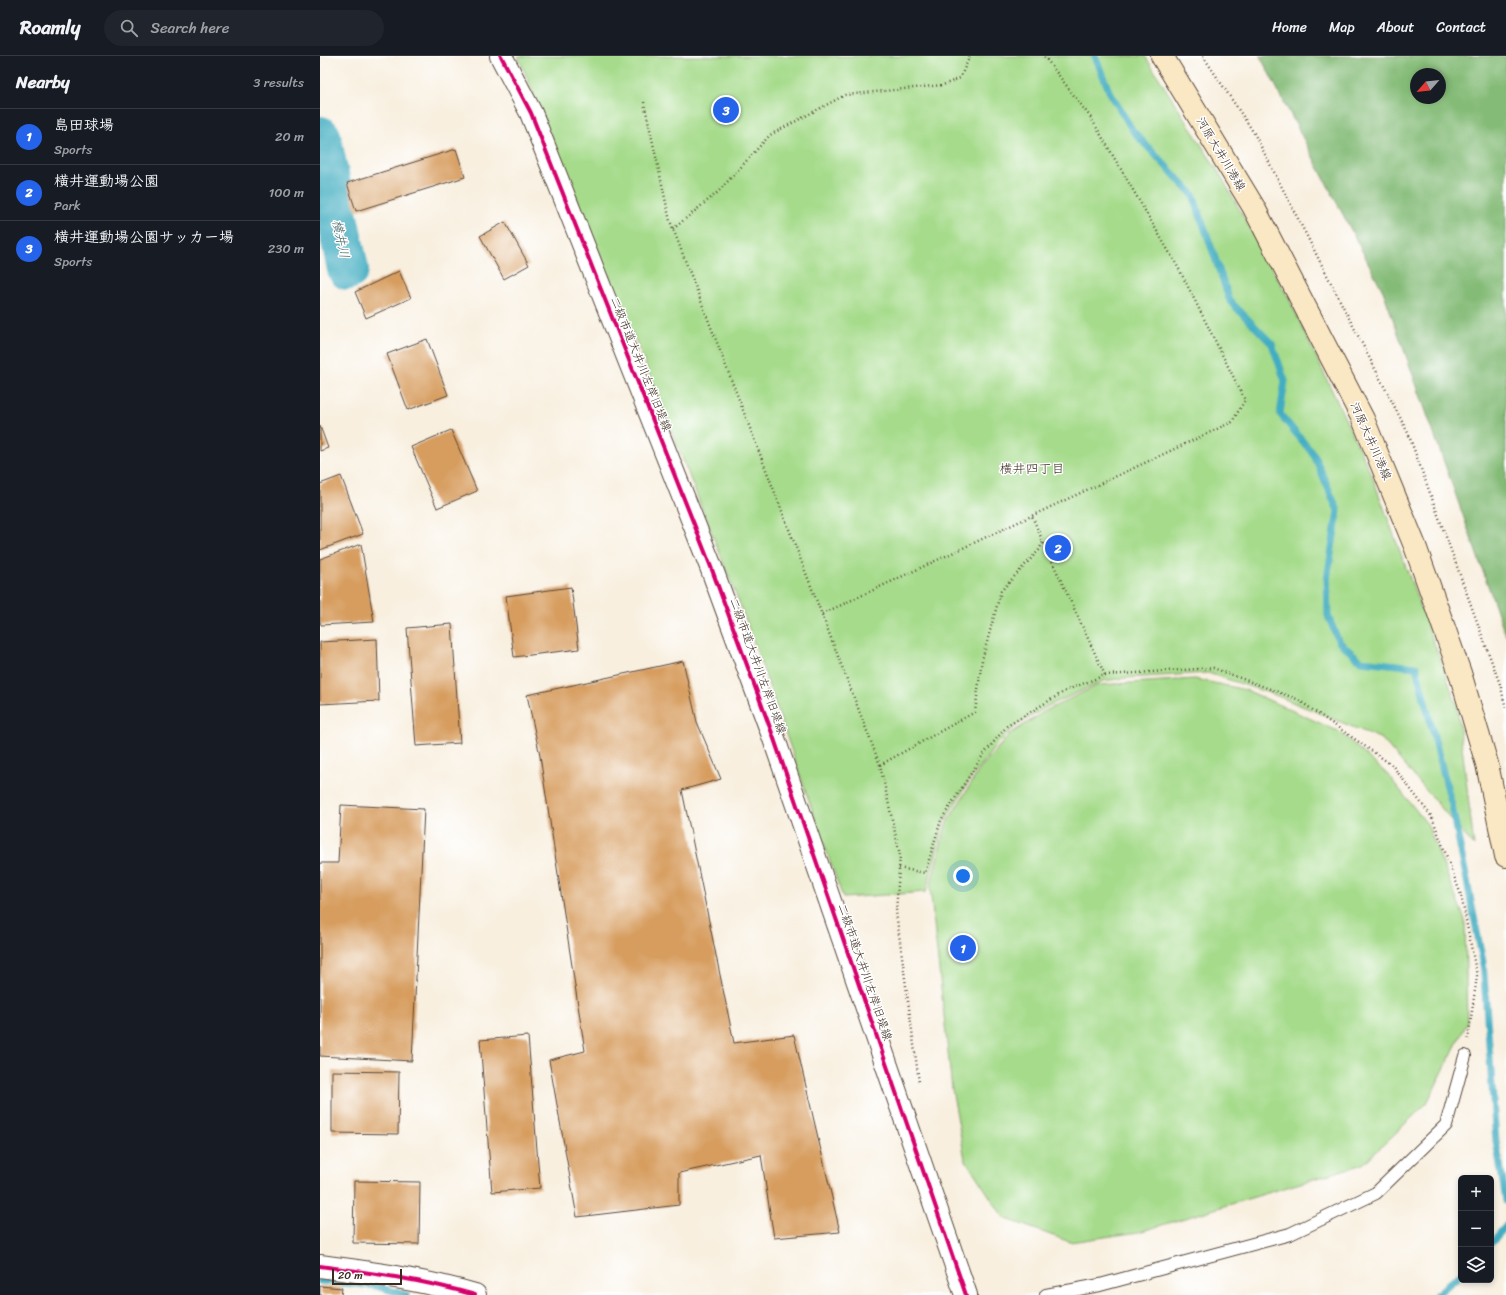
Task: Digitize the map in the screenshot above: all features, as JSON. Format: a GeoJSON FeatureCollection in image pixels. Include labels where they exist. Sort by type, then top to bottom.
{"type":"FeatureCollection","features":[{"type":"Feature","properties":{"kind":"main road","name":"河原大井川港線"},"geometry":{"type":"LineString","coordinates":[[1162,56],[1253,206],[1363,419],[1415,546],[1460,673],[1487,764],[1506,856]]}},
{"type":"Feature","properties":{"kind":"street","name":"二級市道大井川左岸旧堤線"},"geometry":{"type":"LineString","coordinates":[[501,56],[531,114],[711,567],[772,733],[966,1295]]}},
{"type":"Feature","properties":{"kind":"street"},"geometry":{"type":"LineString","coordinates":[[320,1266],[385,1275],[443,1286],[475,1295]]}},
{"type":"Feature","properties":{"kind":"lane"},"geometry":{"type":"LineString","coordinates":[[1046,1295],[1100,1285],[1290,1234],[1376,1193],[1446,1125],[1466,1056]]}},
{"type":"Feature","properties":{"kind":"path"},"geometry":{"type":"LineString","coordinates":[[673,229],[718,192],[770,135],[845,95],[943,85],[960,78],[970,56]]}},
{"type":"Feature","properties":{"kind":"path"},"geometry":{"type":"LineString","coordinates":[[822,614],[1232,422],[1245,400],[1175,262],[1091,118],[1044,56]]}},
{"type":"Feature","properties":{"kind":"path"},"geometry":{"type":"LineString","coordinates":[[1203,56],[1254,133],[1408,433],[1501,687],[1506,709]]}},
{"type":"Feature","properties":{"kind":"path"},"geometry":{"type":"LineString","coordinates":[[644,102],[670,221],[880,765],[900,856],[896,912],[919,1083]]}},
{"type":"Feature","properties":{"kind":"path"},"geometry":{"type":"LineString","coordinates":[[1032,516],[1042,542],[1105,675]]}},
{"type":"Feature","properties":{"kind":"path"},"geometry":{"type":"LineString","coordinates":[[880,765],[975,712],[982,660],[1001,591],[1039,550],[1042,542]]}},
{"type":"Feature","properties":{"kind":"path"},"geometry":{"type":"LineString","coordinates":[[899,868],[925,873],[941,820],[983,755],[1007,726],[1067,690],[1105,675],[1213,668],[1297,698],[1392,765],[1432,817],[1461,895],[1477,976],[1466,1056]]}},
{"type":"Feature","properties":{"kind":"green space"},"geometry":{"type":"Polygon","coordinates":[[[518,56],[1145,56],[1221,176],[1289,299],[1372,476],[1457,705],[1474,846],[1382,739],[1275,695],[1208,673],[1126,678],[1103,681],[1048,706],[1016,726],[997,744],[971,778],[944,822],[926,892],[843,898],[746,620],[642,356],[518,56]]]}},
{"type":"Feature","properties":{"kind":"green space"},"geometry":{"type":"Polygon","coordinates":[[[1260,56],[1506,56],[1506,636],[1383,291],[1260,56]]]}},
{"type":"Feature","properties":{"kind":"green space"},"geometry":{"type":"Polygon","coordinates":[[[1195,679],[1246,690],[1340,732],[1388,775],[1427,824],[1465,920],[1467,1023],[1427,1103],[1363,1164],[1139,1232],[1070,1242],[1004,1218],[965,1159],[952,1089],[930,887],[946,824],[981,767],[1010,734],[1045,711],[1098,685],[1195,679]]]}},
{"type":"Feature","properties":{"kind":"building"},"geometry":{"type":"Polygon","coordinates":[[[456,149],[465,177],[356,211],[347,183],[456,149]]]}},
{"type":"Feature","properties":{"kind":"building"},"geometry":{"type":"Polygon","coordinates":[[[505,222],[529,265],[504,279],[480,236],[505,222]]]}},
{"type":"Feature","properties":{"kind":"building"},"geometry":{"type":"Polygon","coordinates":[[[399,271],[411,298],[366,318],[355,292],[399,271]]]}},
{"type":"Feature","properties":{"kind":"building"},"geometry":{"type":"Polygon","coordinates":[[[427,339],[448,395],[408,410],[387,354],[427,339]]]}},
{"type":"Feature","properties":{"kind":"building"},"geometry":{"type":"Polygon","coordinates":[[[320,426],[328,448],[320,451],[320,426]]]}},
{"type":"Feature","properties":{"kind":"building"},"geometry":{"type":"Polygon","coordinates":[[[451,430],[477,491],[437,508],[411,447],[451,430]]]}},
{"type":"Feature","properties":{"kind":"building"},"geometry":{"type":"Polygon","coordinates":[[[341,476],[363,534],[320,550],[320,484],[341,476]]]}},
{"type":"Feature","properties":{"kind":"building"},"geometry":{"type":"Polygon","coordinates":[[[361,544],[374,622],[321,625],[320,559],[361,544]]]}},
{"type":"Feature","properties":{"kind":"building"},"geometry":{"type":"Polygon","coordinates":[[[571,587],[579,649],[514,657],[506,596],[571,587]]]}},
{"type":"Feature","properties":{"kind":"building"},"geometry":{"type":"Polygon","coordinates":[[[452,624],[460,743],[416,746],[407,628],[452,624]]]}},
{"type":"Feature","properties":{"kind":"building"},"geometry":{"type":"Polygon","coordinates":[[[377,639],[379,701],[320,704],[320,642],[377,639]]]}},
{"type":"Feature","properties":{"kind":"building"},"geometry":{"type":"Polygon","coordinates":[[[683,661],[697,722],[721,779],[682,790],[734,1043],[794,1035],[840,1232],[774,1238],[761,1155],[679,1173],[679,1205],[577,1217],[549,1060],[585,1051],[540,756],[527,695],[683,661]]]}},
{"type":"Feature","properties":{"kind":"building"},"geometry":{"type":"Polygon","coordinates":[[[341,805],[424,809],[412,1061],[320,1056],[320,863],[338,863],[341,805]]]}},
{"type":"Feature","properties":{"kind":"building"},"geometry":{"type":"Polygon","coordinates":[[[528,1036],[540,1188],[492,1192],[480,1040],[528,1036]]]}},
{"type":"Feature","properties":{"kind":"building"},"geometry":{"type":"Polygon","coordinates":[[[332,1071],[399,1072],[398,1134],[332,1133],[332,1071]]]}},
{"type":"Feature","properties":{"kind":"building"},"geometry":{"type":"Polygon","coordinates":[[[354,1181],[420,1182],[419,1244],[353,1243],[354,1181]]]}},
{"type":"Feature","properties":{"kind":"building"},"geometry":{"type":"Polygon","coordinates":[[[320,1286],[342,1288],[341,1295],[320,1295],[320,1286]]]}},
{"type":"Feature","properties":{"kind":"waterway"},"geometry":{"type":"LineString","coordinates":[[1095,56],[1109,91],[1133,131],[1193,195],[1230,301],[1272,344],[1285,381],[1280,414],[1314,455],[1338,511],[1327,579],[1328,616],[1339,642],[1361,661],[1416,667],[1452,806],[1483,962],[1496,1141],[1506,1201]]}},
{"type":"Feature","properties":{"kind":"waterway","name":"横井川"},"geometry":{"type":"LineString","coordinates":[[320,137],[348,269]]}},
{"type":"Feature","properties":{"kind":"waterway"},"geometry":{"type":"LineString","coordinates":[[1494,1240],[1506,1226]]}},
{"type":"Feature","properties":{"kind":"waterway"},"geometry":{"type":"LineString","coordinates":[[1436,1295],[1458,1277]]}},
{"type":"Feature","properties":{"kind":"waterway"},"geometry":{"type":"LineString","coordinates":[[320,1281],[375,1286],[406,1295]]}},
{"type":"Feature","properties":{"kind":"cycle path"},"geometry":{"type":"LineString","coordinates":[[501,56],[531,113],[711,567],[772,733],[966,1295]]}},
{"type":"Feature","properties":{"kind":"cycle path"},"geometry":{"type":"LineString","coordinates":[[320,1266],[418,1281],[475,1295]]}},
{"type":"Feature","properties":{"kind":"place","name":"横井運動場公園サッカー場"},"geometry":{"type":"Point","coordinates":[726,110]}},
{"type":"Feature","properties":{"kind":"place","name":"横井運動場公園"},"geometry":{"type":"Point","coordinates":[1058,548]}},
{"type":"Feature","properties":{"kind":"place","name":"島田球場"},"geometry":{"type":"Point","coordinates":[963,948]}},
{"type":"Feature","properties":{"kind":"district","name":"横井四丁目"},"geometry":{"type":"Point","coordinates":[1032,468]}}]}
